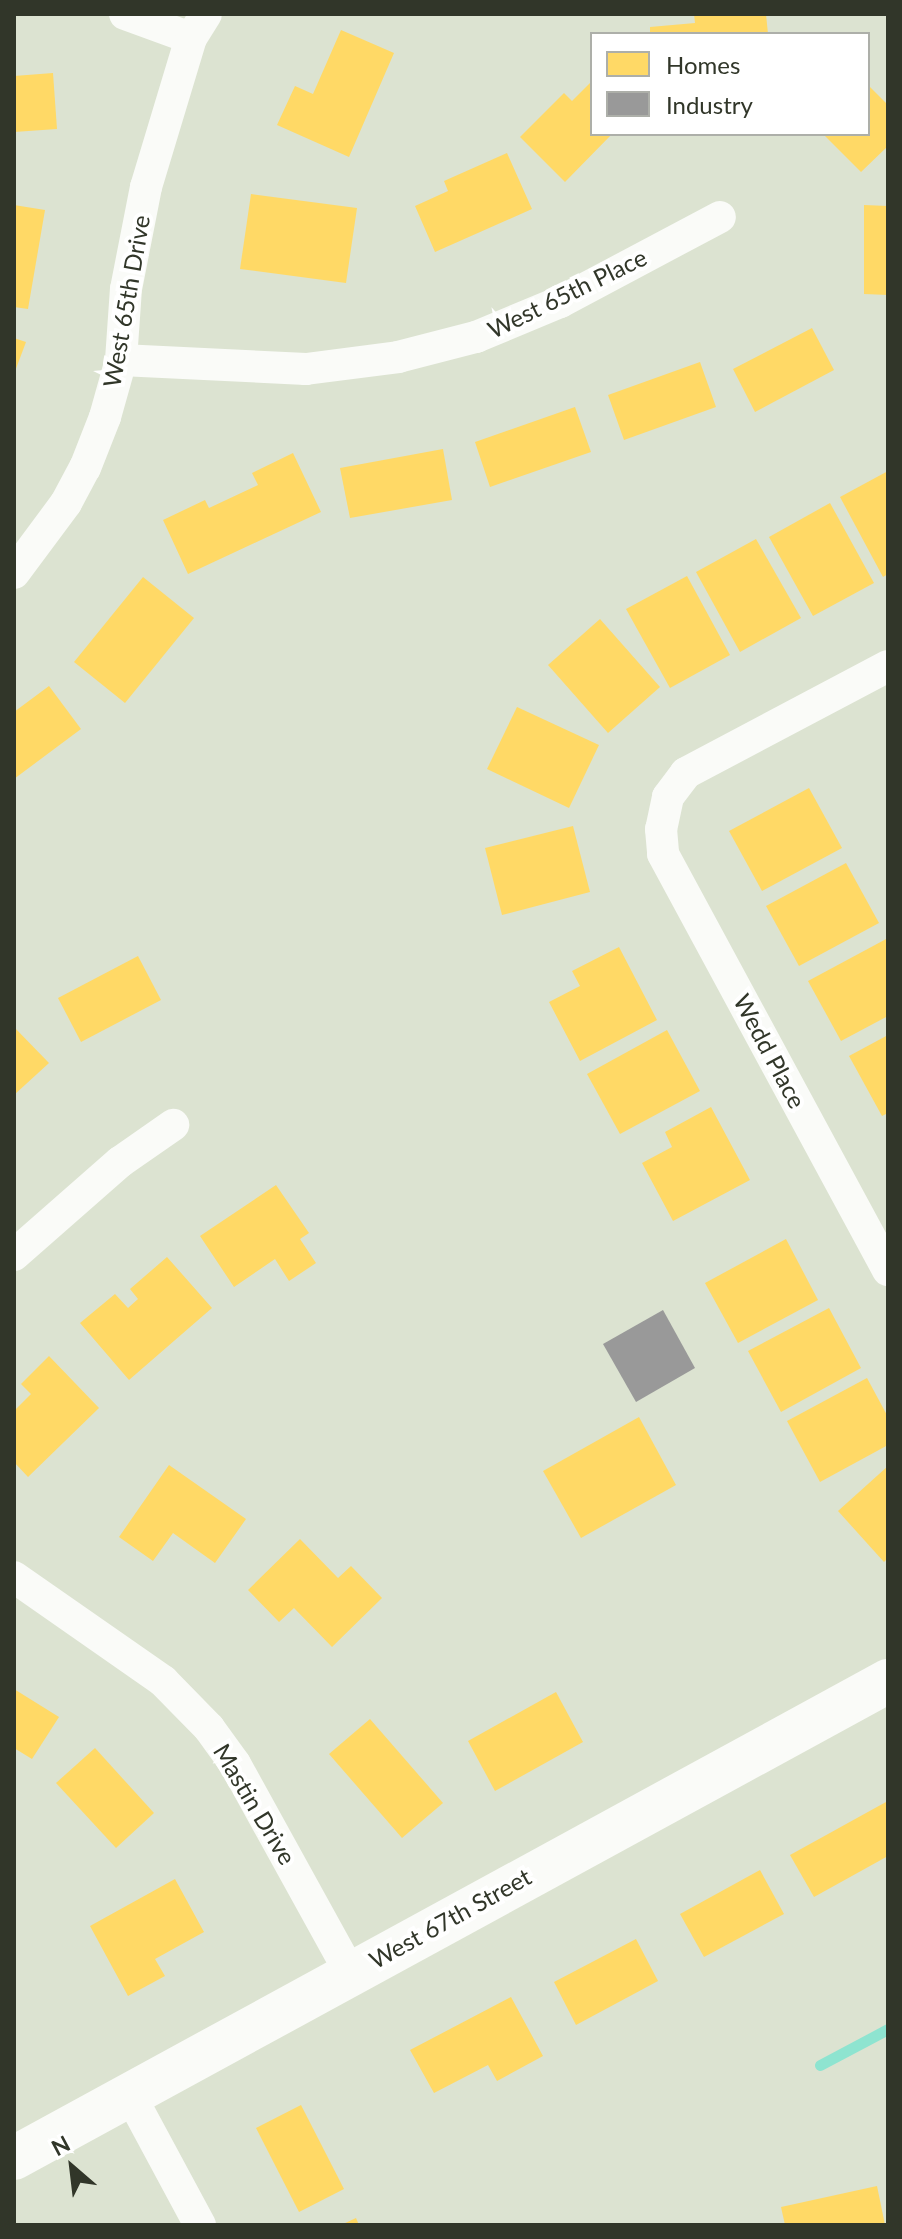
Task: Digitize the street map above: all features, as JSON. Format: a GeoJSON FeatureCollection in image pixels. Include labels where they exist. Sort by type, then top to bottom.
{"type":"FeatureCollection","features":[{"type":"Feature","properties":{"kind":"street"},"geometry":{"type":"LineString","coordinates":[[125,14],[199,26]]}},
{"type":"Feature","properties":{"kind":"street","name":"West 65th Drive"},"geometry":{"type":"LineString","coordinates":[[14,573],[66,503],[85,468],[121,360],[126,289],[146,187],[199,26]]}},
{"type":"Feature","properties":{"kind":"street","name":"West 65th Place"},"geometry":{"type":"LineString","coordinates":[[121,360],[306,369],[398,357],[476,337],[560,302],[720,217]]}},
{"type":"Feature","properties":{"kind":"street","name":"Wedd Place"},"geometry":{"type":"LineString","coordinates":[[888,666],[686,773],[668,797],[661,829],[663,854],[888,1270]]}},
{"type":"Feature","properties":{"kind":"street"},"geometry":{"type":"LineString","coordinates":[[14,1255],[120,1162],[173,1125]]}},
{"type":"Feature","properties":{"kind":"street","name":"Mastin Drive"},"geometry":{"type":"LineString","coordinates":[[14,1577],[163,1681],[209,1728],[235,1764],[350,1972]]}},
{"type":"Feature","properties":{"kind":"street","name":"West 67th Street"},"geometry":{"type":"LineString","coordinates":[[14,2158],[888,1681]]}},
{"type":"Feature","properties":{"kind":"street"},"geometry":{"type":"LineString","coordinates":[[130,2095],[200,2225]]}},
{"type":"Feature","properties":{"kind":"building: Homes"},"geometry":{"type":"Polygon","coordinates":[[[694,14],[766,14],[768,32],[650,32],[650,27],[695,23],[694,14]]]}},
{"type":"Feature","properties":{"kind":"building: Homes"},"geometry":{"type":"Polygon","coordinates":[[[341,30],[394,53],[349,157],[277,125],[295,86],[313,94],[341,30]]]}},
{"type":"Feature","properties":{"kind":"building: Homes"},"geometry":{"type":"Polygon","coordinates":[[[53,73],[57,129],[14,132],[14,76],[53,73]]]}},
{"type":"Feature","properties":{"kind":"building: Homes"},"geometry":{"type":"Polygon","coordinates":[[[590,83],[590,136],[610,136],[565,182],[520,137],[564,93],[572,101],[590,83]]]}},
{"type":"Feature","properties":{"kind":"building: Homes"},"geometry":{"type":"Polygon","coordinates":[[[870,87],[888,105],[888,146],[861,172],[825,136],[870,136],[870,87]]]}},
{"type":"Feature","properties":{"kind":"building: Homes"},"geometry":{"type":"Polygon","coordinates":[[[507,153],[532,209],[435,252],[415,206],[448,191],[444,181],[507,153]]]}},
{"type":"Feature","properties":{"kind":"building: Homes"},"geometry":{"type":"Polygon","coordinates":[[[251,194],[357,208],[346,283],[240,269],[251,194]]]}},
{"type":"Feature","properties":{"kind":"building: Homes"},"geometry":{"type":"Polygon","coordinates":[[[14,205],[45,210],[28,309],[14,307],[14,205]]]}},
{"type":"Feature","properties":{"kind":"building: Homes"},"geometry":{"type":"Polygon","coordinates":[[[864,205],[888,206],[888,295],[864,294],[864,205]]]}},
{"type":"Feature","properties":{"kind":"building: Homes"},"geometry":{"type":"Polygon","coordinates":[[[812,328],[834,370],[755,412],[733,369],[812,328]]]}},
{"type":"Feature","properties":{"kind":"building: Homes"},"geometry":{"type":"Polygon","coordinates":[[[14,338],[26,342],[14,374],[14,338]]]}},
{"type":"Feature","properties":{"kind":"building: Homes"},"geometry":{"type":"Polygon","coordinates":[[[700,362],[716,407],[624,440],[608,395],[700,362]]]}},
{"type":"Feature","properties":{"kind":"building: Homes"},"geometry":{"type":"Polygon","coordinates":[[[575,407],[591,452],[490,487],[475,442],[575,407]]]}},
{"type":"Feature","properties":{"kind":"building: Homes"},"geometry":{"type":"Polygon","coordinates":[[[443,449],[452,500],[350,518],[340,468],[443,449]]]}},
{"type":"Feature","properties":{"kind":"building: Homes"},"geometry":{"type":"Polygon","coordinates":[[[293,453],[321,512],[188,574],[163,520],[205,500],[209,508],[258,485],[252,473],[293,453]]]}},
{"type":"Feature","properties":{"kind":"building: Homes"},"geometry":{"type":"Polygon","coordinates":[[[888,471],[888,574],[883,577],[840,497],[888,471]]]}},
{"type":"Feature","properties":{"kind":"building: Homes"},"geometry":{"type":"Polygon","coordinates":[[[830,503],[874,583],[813,616],[769,537],[830,503]]]}},
{"type":"Feature","properties":{"kind":"building: Homes"},"geometry":{"type":"Polygon","coordinates":[[[756,539],[801,618],[740,652],[696,572],[756,539]]]}},
{"type":"Feature","properties":{"kind":"building: Homes"},"geometry":{"type":"Polygon","coordinates":[[[687,576],[730,655],[670,688],[626,609],[687,576]]]}},
{"type":"Feature","properties":{"kind":"building: Homes"},"geometry":{"type":"Polygon","coordinates":[[[143,577],[194,618],[125,703],[74,662],[143,577]]]}},
{"type":"Feature","properties":{"kind":"building: Homes"},"geometry":{"type":"Polygon","coordinates":[[[600,619],[660,687],[608,733],[548,665],[600,619]]]}},
{"type":"Feature","properties":{"kind":"building: Homes"},"geometry":{"type":"Polygon","coordinates":[[[49,686],[81,729],[14,779],[14,712],[49,686]]]}},
{"type":"Feature","properties":{"kind":"building: Homes"},"geometry":{"type":"Polygon","coordinates":[[[517,707],[599,745],[569,808],[487,769],[517,707]]]}},
{"type":"Feature","properties":{"kind":"building: Homes"},"geometry":{"type":"Polygon","coordinates":[[[809,788],[842,848],[762,891],[729,831],[809,788]]]}},
{"type":"Feature","properties":{"kind":"building: Homes"},"geometry":{"type":"Polygon","coordinates":[[[573,826],[590,892],[502,915],[485,848],[573,826]]]}},
{"type":"Feature","properties":{"kind":"building: Homes"},"geometry":{"type":"Polygon","coordinates":[[[846,863],[879,923],[799,966],[766,906],[846,863]]]}},
{"type":"Feature","properties":{"kind":"building: Homes"},"geometry":{"type":"Polygon","coordinates":[[[888,938],[888,1016],[841,1041],[808,981],[888,938]]]}},
{"type":"Feature","properties":{"kind":"building: Homes"},"geometry":{"type":"Polygon","coordinates":[[[619,947],[657,1020],[580,1061],[549,1002],[580,986],[572,971],[619,947]]]}},
{"type":"Feature","properties":{"kind":"building: Homes"},"geometry":{"type":"Polygon","coordinates":[[[138,956],[161,1000],[81,1042],[58,998],[138,956]]]}},
{"type":"Feature","properties":{"kind":"building: Homes"},"geometry":{"type":"Polygon","coordinates":[[[14,1027],[49,1063],[14,1095],[14,1027]]]}},
{"type":"Feature","properties":{"kind":"building: Homes"},"geometry":{"type":"Polygon","coordinates":[[[667,1030],[700,1091],[620,1134],[587,1074],[667,1030]]]}},
{"type":"Feature","properties":{"kind":"building: Homes"},"geometry":{"type":"Polygon","coordinates":[[[888,1035],[888,1113],[882,1116],[849,1056],[888,1035]]]}},
{"type":"Feature","properties":{"kind":"building: Homes"},"geometry":{"type":"Polygon","coordinates":[[[711,1107],[750,1180],[673,1221],[642,1163],[672,1147],[665,1132],[711,1107]]]}},
{"type":"Feature","properties":{"kind":"building: Homes"},"geometry":{"type":"Polygon","coordinates":[[[276,1185],[309,1233],[300,1239],[316,1263],[289,1281],[275,1259],[234,1287],[200,1236],[276,1185]]]}},
{"type":"Feature","properties":{"kind":"building: Homes"},"geometry":{"type":"Polygon","coordinates":[[[786,1239],[818,1300],[738,1343],[705,1283],[786,1239]]]}},
{"type":"Feature","properties":{"kind":"building: Homes"},"geometry":{"type":"Polygon","coordinates":[[[167,1257],[212,1308],[129,1380],[80,1323],[115,1294],[128,1308],[138,1299],[130,1289],[167,1257]]]}},
{"type":"Feature","properties":{"kind":"building: Homes"},"geometry":{"type":"Polygon","coordinates":[[[829,1308],[861,1368],[781,1412],[748,1351],[829,1308]]]}},
{"type":"Feature","properties":{"kind":"building: Homes"},"geometry":{"type":"Polygon","coordinates":[[[49,1356],[99,1408],[28,1477],[14,1462],[14,1411],[31,1394],[21,1384],[49,1356]]]}},
{"type":"Feature","properties":{"kind":"building: Homes"},"geometry":{"type":"Polygon","coordinates":[[[867,1378],[888,1417],[888,1445],[820,1482],[787,1421],[867,1378]]]}},
{"type":"Feature","properties":{"kind":"building: Homes"},"geometry":{"type":"Polygon","coordinates":[[[639,1417],[676,1485],[581,1538],[543,1471],[639,1417]]]}},
{"type":"Feature","properties":{"kind":"building: Homes"},"geometry":{"type":"Polygon","coordinates":[[[169,1465],[246,1519],[215,1563],[173,1533],[153,1561],[119,1537],[169,1465]]]}},
{"type":"Feature","properties":{"kind":"building: Homes"},"geometry":{"type":"Polygon","coordinates":[[[888,1466],[888,1558],[884,1562],[838,1511],[888,1466]]]}},
{"type":"Feature","properties":{"kind":"building: Homes"},"geometry":{"type":"Polygon","coordinates":[[[300,1539],[338,1578],[351,1566],[382,1598],[332,1647],[294,1608],[279,1622],[248,1590],[300,1539]]]}},
{"type":"Feature","properties":{"kind":"building: Homes"},"geometry":{"type":"Polygon","coordinates":[[[14,1689],[59,1717],[32,1759],[14,1748],[14,1689]]]}},
{"type":"Feature","properties":{"kind":"building: Homes"},"geometry":{"type":"Polygon","coordinates":[[[556,1692],[583,1742],[495,1791],[468,1741],[556,1692]]]}},
{"type":"Feature","properties":{"kind":"building: Homes"},"geometry":{"type":"Polygon","coordinates":[[[370,1719],[443,1803],[402,1838],[329,1754],[370,1719]]]}},
{"type":"Feature","properties":{"kind":"building: Homes"},"geometry":{"type":"Polygon","coordinates":[[[95,1748],[154,1813],[116,1848],[56,1783],[95,1748]]]}},
{"type":"Feature","properties":{"kind":"building: Homes"},"geometry":{"type":"Polygon","coordinates":[[[886,1802],[888,1856],[814,1897],[790,1855],[886,1802]]]}},
{"type":"Feature","properties":{"kind":"building: Homes"},"geometry":{"type":"Polygon","coordinates":[[[760,1870],[784,1914],[704,1957],[680,1914],[760,1870]]]}},
{"type":"Feature","properties":{"kind":"building: Homes"},"geometry":{"type":"Polygon","coordinates":[[[175,1879],[204,1932],[155,1959],[165,1976],[128,1996],[90,1926],[175,1879]]]}},
{"type":"Feature","properties":{"kind":"building: Homes"},"geometry":{"type":"Polygon","coordinates":[[[636,1939],[658,1981],[576,2025],[554,1982],[636,1939]]]}},
{"type":"Feature","properties":{"kind":"building: Homes"},"geometry":{"type":"Polygon","coordinates":[[[511,1997],[543,2056],[497,2081],[488,2065],[434,2093],[410,2050],[511,1997]]]}},
{"type":"Feature","properties":{"kind":"building: Homes"},"geometry":{"type":"Polygon","coordinates":[[[301,2105],[344,2189],[299,2212],[256,2128],[301,2105]]]}},
{"type":"Feature","properties":{"kind":"building: Homes"},"geometry":{"type":"Polygon","coordinates":[[[877,2186],[885,2225],[785,2225],[781,2207],[877,2186]]]}},
{"type":"Feature","properties":{"kind":"building: Homes"},"geometry":{"type":"Polygon","coordinates":[[[356,2218],[359,2225],[341,2225],[356,2218]]]}},
{"type":"Feature","properties":{"kind":"building: Industry"},"geometry":{"type":"Polygon","coordinates":[[[663,1310],[695,1368],[636,1402],[603,1344],[663,1310]]]}},
{"type":"Feature","properties":{"kind":"waterway"},"geometry":{"type":"LineString","coordinates":[[820,2065],[888,2029]]}}]}
